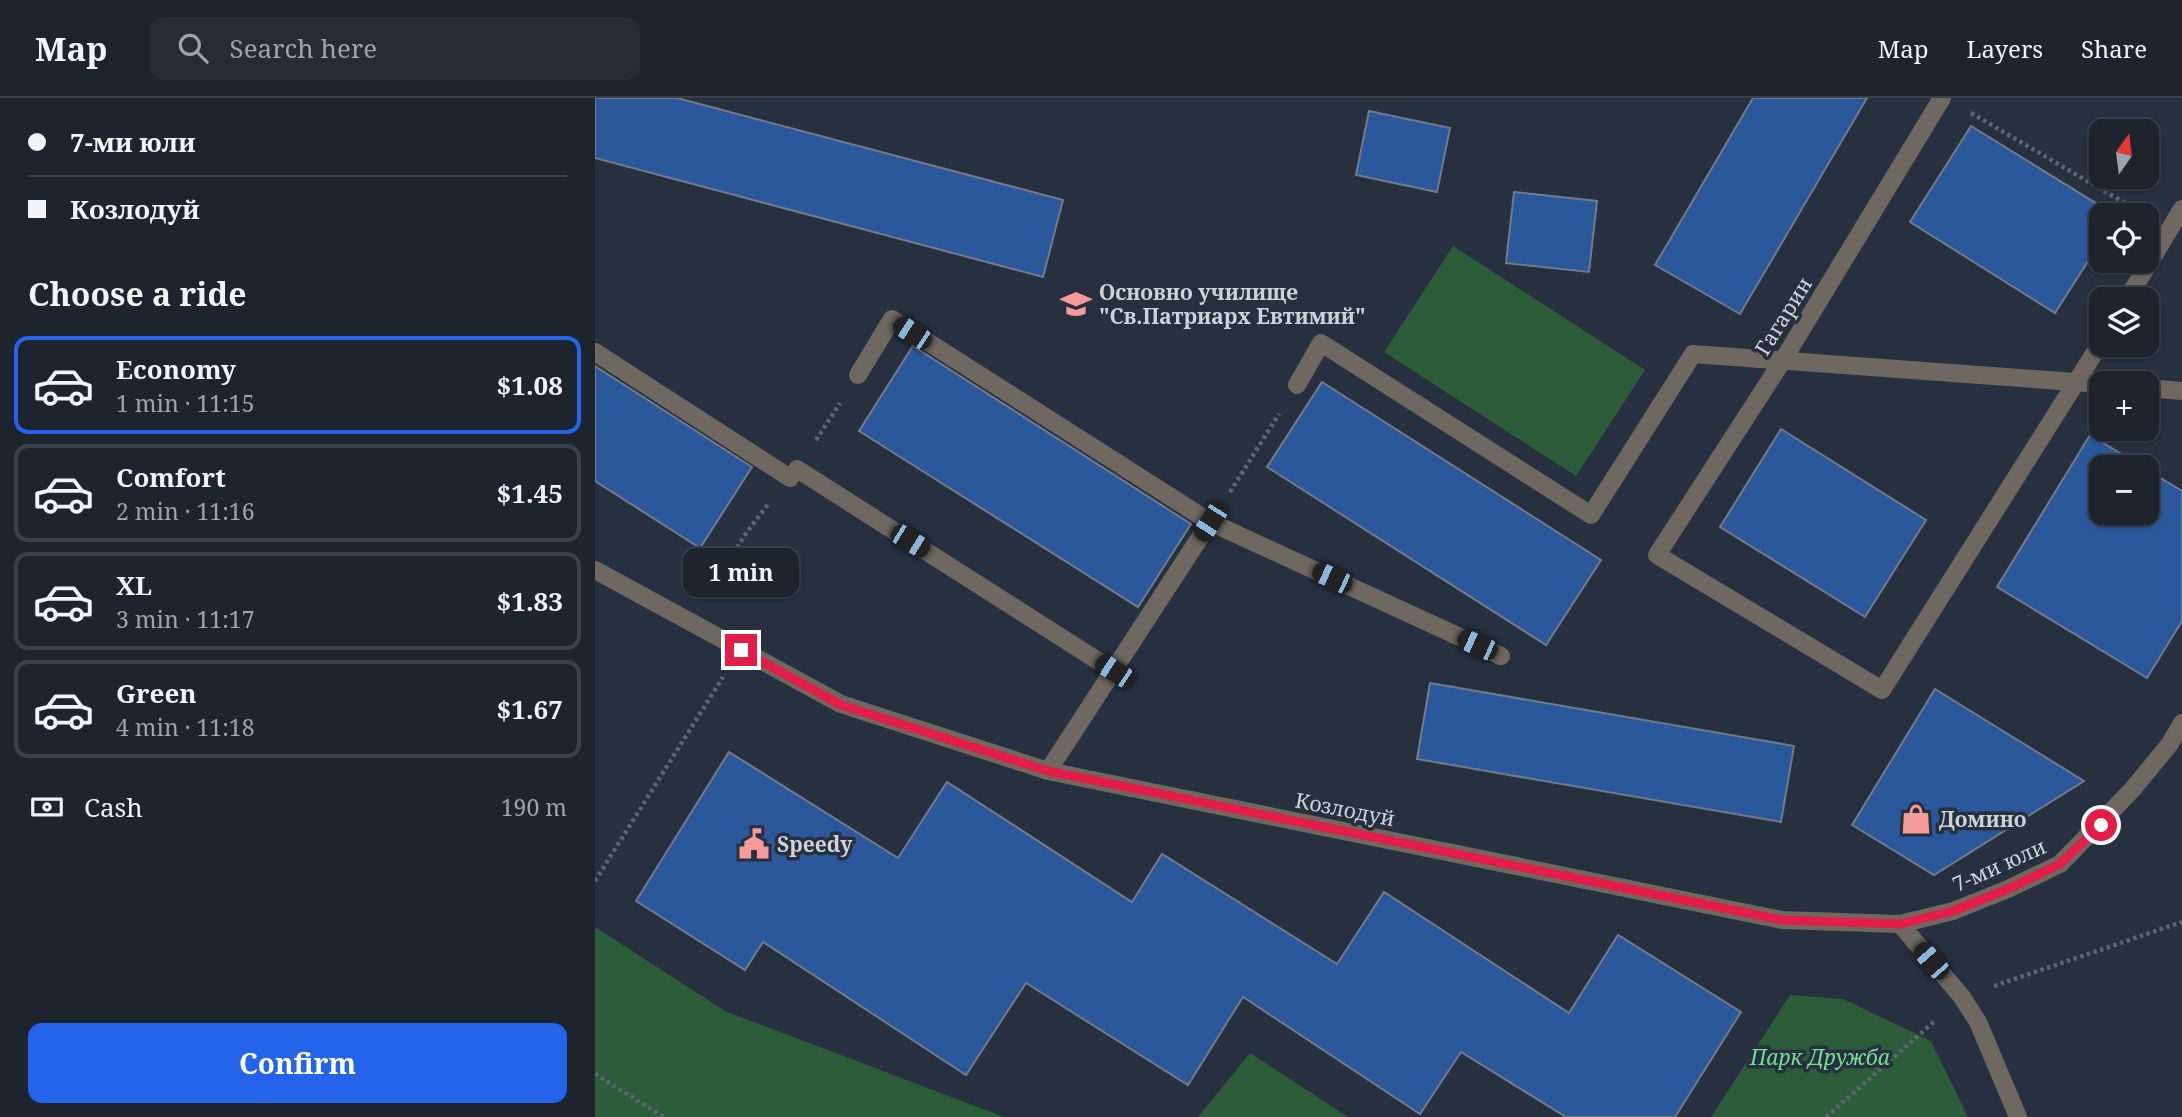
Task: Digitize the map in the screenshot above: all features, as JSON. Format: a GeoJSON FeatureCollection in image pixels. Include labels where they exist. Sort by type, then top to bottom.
{"type":"FeatureCollection","features":[{"type":"Feature","properties":{"kind":"street","name":"Гагарин"},"geometry":{"type":"LineString","coordinates":[[1942,98],[1783,360],[1657,555],[1882,690],[2077,382]]}},
{"type":"Feature","properties":{"kind":"street"},"geometry":{"type":"LineString","coordinates":[[2134,287],[2182,209]]}},
{"type":"Feature","properties":{"kind":"street"},"geometry":{"type":"LineString","coordinates":[[858,374],[892,319],[1210,522],[1501,656]]}},
{"type":"Feature","properties":{"kind":"street"},"geometry":{"type":"LineString","coordinates":[[1297,385],[1321,343],[1591,515],[1693,354],[2089,383]]}},
{"type":"Feature","properties":{"kind":"street"},"geometry":{"type":"LineString","coordinates":[[595,352],[1114,671]]}},
{"type":"Feature","properties":{"kind":"street"},"geometry":{"type":"LineString","coordinates":[[2077,382],[2092,357]]}},
{"type":"Feature","properties":{"kind":"street"},"geometry":{"type":"LineString","coordinates":[[2159,389],[2182,391]]}},
{"type":"Feature","properties":{"kind":"street"},"geometry":{"type":"LineString","coordinates":[[1048,771],[1210,522]]}},
{"type":"Feature","properties":{"kind":"street","name":"Козлодуй"},"geometry":{"type":"LineString","coordinates":[[595,570],[841,705],[1048,771],[1782,920],[1900,924]]}},
{"type":"Feature","properties":{"kind":"street","name":"7-ми юли"},"geometry":{"type":"LineString","coordinates":[[1900,924],[1953,911],[2060,864],[2132,790],[2169,744],[2182,723]]}},
{"type":"Feature","properties":{"kind":"street"},"geometry":{"type":"LineString","coordinates":[[1900,924],[1962,997],[1978,1022],[2018,1117]]}},
{"type":"Feature","properties":{"kind":"path"},"geometry":{"type":"LineString","coordinates":[[1968,111],[2126,203]]}},
{"type":"Feature","properties":{"kind":"path"},"geometry":{"type":"LineString","coordinates":[[693,624],[744,536],[793,474],[858,374]]}},
{"type":"Feature","properties":{"kind":"path"},"geometry":{"type":"LineString","coordinates":[[1210,522],[1297,385]]}},
{"type":"Feature","properties":{"kind":"path"},"geometry":{"type":"LineString","coordinates":[[595,881],[741,650]]}},
{"type":"Feature","properties":{"kind":"path"},"geometry":{"type":"LineString","coordinates":[[1826,1117],[1962,997],[2182,922]]}},
{"type":"Feature","properties":{"kind":"path"},"geometry":{"type":"LineString","coordinates":[[595,1074],[664,1117]]}},
{"type":"Feature","properties":{"kind":"green space"},"geometry":{"type":"Polygon","coordinates":[[[1453,246],[1645,370],[1576,476],[1384,352],[1453,246]]]}},
{"type":"Feature","properties":{"kind":"green space"},"geometry":{"type":"Polygon","coordinates":[[[595,927],[725,1011],[1004,1117],[595,1117],[595,927]]]}},
{"type":"Feature","properties":{"kind":"green space","name":"Парк Дружба"},"geometry":{"type":"Polygon","coordinates":[[[1790,995],[1843,999],[1931,1041],[1968,1117],[1711,1117],[1790,995]]]}},
{"type":"Feature","properties":{"kind":"green space"},"geometry":{"type":"Polygon","coordinates":[[[1250,1053],[1348,1117],[1198,1117],[1250,1053]]]}},
{"type":"Feature","properties":{"kind":"building"},"geometry":{"type":"Polygon","coordinates":[[[595,98],[677,98],[1063,200],[1043,277],[595,158],[595,98]]]}},
{"type":"Feature","properties":{"kind":"building"},"geometry":{"type":"Polygon","coordinates":[[[1753,98],[1867,98],[1740,314],[1655,265],[1753,98]]]}},
{"type":"Feature","properties":{"kind":"building"},"geometry":{"type":"Polygon","coordinates":[[[1369,111],[1450,128],[1437,192],[1356,175],[1369,111]]]}},
{"type":"Feature","properties":{"kind":"building"},"geometry":{"type":"Polygon","coordinates":[[[1971,126],[2096,203],[2089,203],[2089,259],[2055,313],[1910,222],[1971,126]]]}},
{"type":"Feature","properties":{"kind":"building"},"geometry":{"type":"Polygon","coordinates":[[[1514,192],[1597,201],[1589,272],[1506,263],[1514,192]]]}},
{"type":"Feature","properties":{"kind":"building"},"geometry":{"type":"Polygon","coordinates":[[[913,346],[1191,524],[1138,607],[859,431],[913,346]]]}},
{"type":"Feature","properties":{"kind":"building"},"geometry":{"type":"Polygon","coordinates":[[[595,366],[752,467],[700,548],[595,481],[595,366]]]}},
{"type":"Feature","properties":{"kind":"building"},"geometry":{"type":"Polygon","coordinates":[[[1322,382],[1601,560],[1546,645],[1267,467],[1322,382]]]}},
{"type":"Feature","properties":{"kind":"building"},"geometry":{"type":"Polygon","coordinates":[[[1781,429],[1926,520],[1865,617],[1720,527],[1781,429]]]}},
{"type":"Feature","properties":{"kind":"building"},"geometry":{"type":"Polygon","coordinates":[[[2089,437],[2089,441],[2100,441],[2123,455],[2089,455],[2089,525],[2159,525],[2159,477],[2182,491],[2182,621],[2147,678],[1997,587],[2089,437]]]}},
{"type":"Feature","properties":{"kind":"building"},"geometry":{"type":"Polygon","coordinates":[[[1430,683],[1794,746],[1781,822],[1417,759],[1430,683]]]}},
{"type":"Feature","properties":{"kind":"building"},"geometry":{"type":"Polygon","coordinates":[[[1935,689],[2084,781],[1934,875],[1852,825],[1935,689]]]}},
{"type":"Feature","properties":{"kind":"building"},"geometry":{"type":"Polygon","coordinates":[[[729,752],[898,858],[947,782],[1132,902],[1162,854],[1337,964],[1384,892],[1569,1013],[1618,935],[1741,1012],[1675,1117],[1566,1117],[1461,1052],[1420,1114],[1243,997],[1188,1085],[1026,983],[966,1075],[763,942],[745,970],[636,901],[729,752]]]}},
{"type":"Feature","properties":{"kind":"place","name":"Основно училище \"Св.Патриарх Евтимий\""},"geometry":{"type":"Point","coordinates":[1076,304]}},
{"type":"Feature","properties":{"kind":"place","name":"Домино"},"geometry":{"type":"Point","coordinates":[1916,819]}},
{"type":"Feature","properties":{"kind":"place","name":"Speedy"},"geometry":{"type":"Point","coordinates":[754,844]}},
{"type":"Feature","properties":{"kind":"route"},"geometry":{"type":"LineString","coordinates":[[741,650],[841,705],[1048,771],[1782,920],[1900,924],[1953,911],[2060,864],[2101,825]]}}]}
